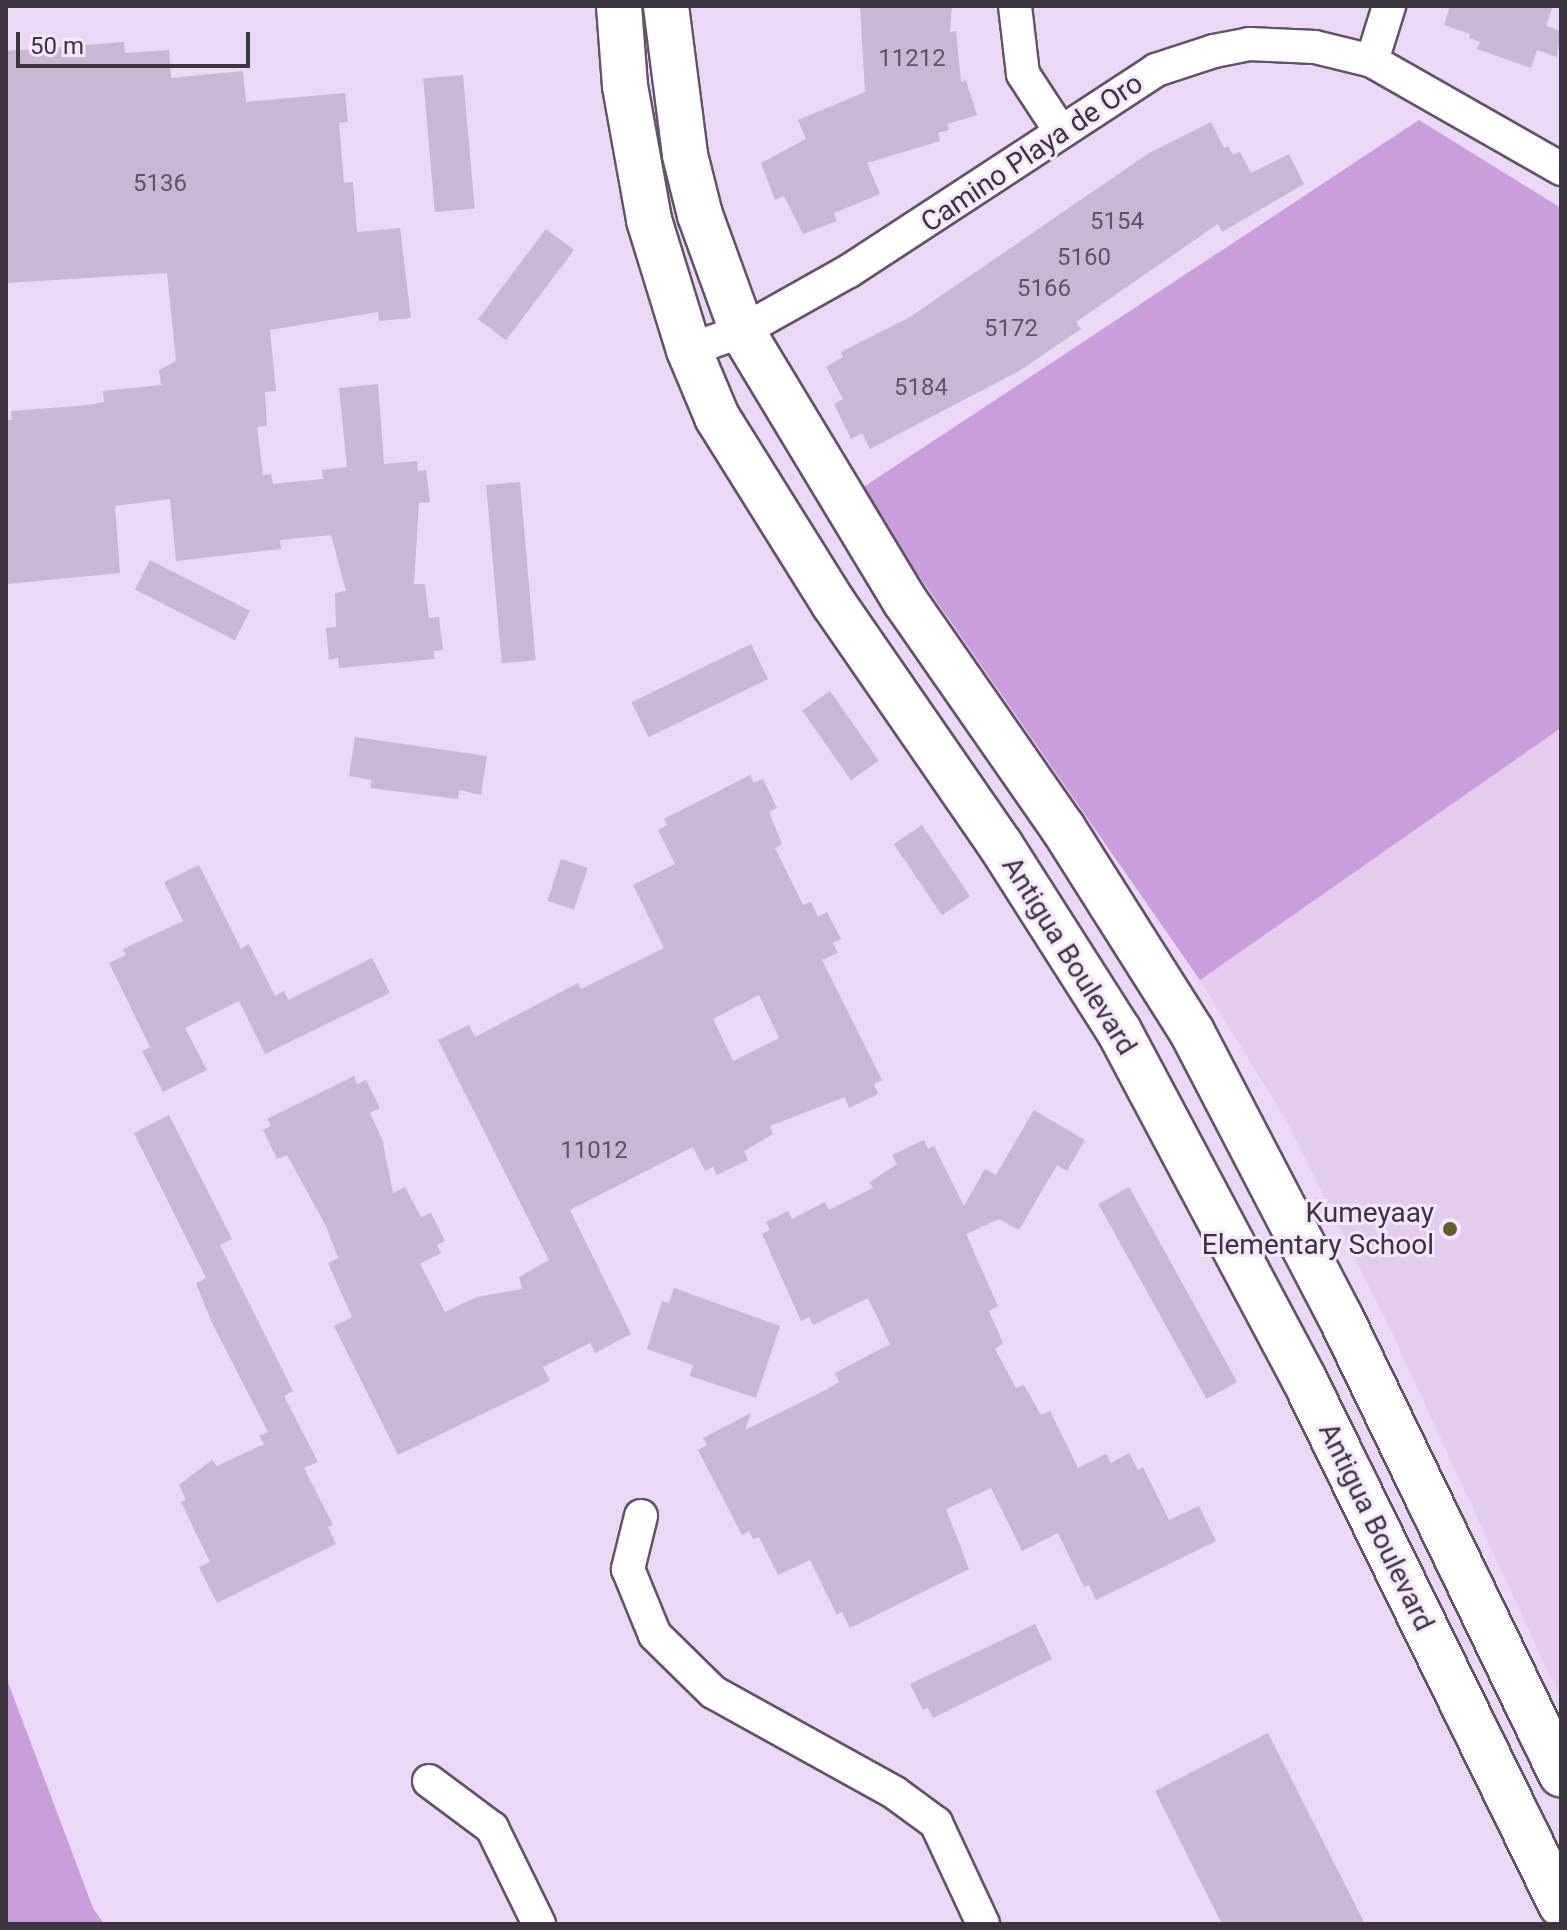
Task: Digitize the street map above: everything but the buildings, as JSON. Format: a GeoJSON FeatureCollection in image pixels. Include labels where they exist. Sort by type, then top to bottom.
{"type":"FeatureCollection","features":[{"type":"Feature","properties":{"kind":"main road","name":"Antigua Boulevard"},"geometry":{"type":"LineString","coordinates":[[619,6],[635,153],[649,220],[689,350],[717,417],[769,504],[1093,990],[1323,1418],[1561,1905]]}},
{"type":"Feature","properties":{"kind":"main road"},"geometry":{"type":"LineString","coordinates":[[666,6],[685,155],[700,215],[742,331],[897,589],[1063,828],[1192,1032],[1401,1441],[1561,1774]]}},
{"type":"Feature","properties":{"kind":"main road"},"geometry":{"type":"LineString","coordinates":[[1093,990],[1127,979],[1159,983]]}},
{"type":"Feature","properties":{"kind":"main road"},"geometry":{"type":"LineString","coordinates":[[1323,1418],[1354,1436],[1401,1441]]}},
{"type":"Feature","properties":{"kind":"street"},"geometry":{"type":"LineString","coordinates":[[1015,6],[1023,74],[1059,129]]}},
{"type":"Feature","properties":{"kind":"street"},"geometry":{"type":"LineString","coordinates":[[1372,61],[1389,6]]}},
{"type":"Feature","properties":{"kind":"street","name":"Camino Playa de Oro"},"geometry":{"type":"LineString","coordinates":[[689,350],[742,331],[918,229],[1059,129],[1156,70],[1214,51],[1249,44],[1315,47],[1372,61],[1561,169]]}},
{"type":"Feature","properties":{"kind":"street"},"geometry":{"type":"LineString","coordinates":[[641,1516],[628,1569],[655,1635],[713,1692],[895,1793],[936,1823],[973,1921]]}},
{"type":"Feature","properties":{"kind":"street"},"geometry":{"type":"LineString","coordinates":[[429,1781],[492,1828],[539,1924]]}},
{"type":"Feature","properties":{"kind":"shaded area"},"geometry":{"type":"Polygon","coordinates":[[[1419,120],[1561,208],[1561,728],[1200,980],[859,490],[1419,120]]]}},
{"type":"Feature","properties":{"kind":"shaded area","name":"Kumeyaay Elementary School"},"geometry":{"type":"Polygon","coordinates":[[[1561,728],[1561,1700],[1395,1339],[1285,1118],[1200,980],[1561,728]]]}},
{"type":"Feature","properties":{"kind":"shaded area"},"geometry":{"type":"Polygon","coordinates":[[[6,1677],[93,1908],[104,1924],[6,1924],[6,1677]]]}},
{"type":"Feature","properties":{"kind":"place","name":"Kumeyaay Elementary School"},"geometry":{"type":"Point","coordinates":[1450,1229]}}]}
